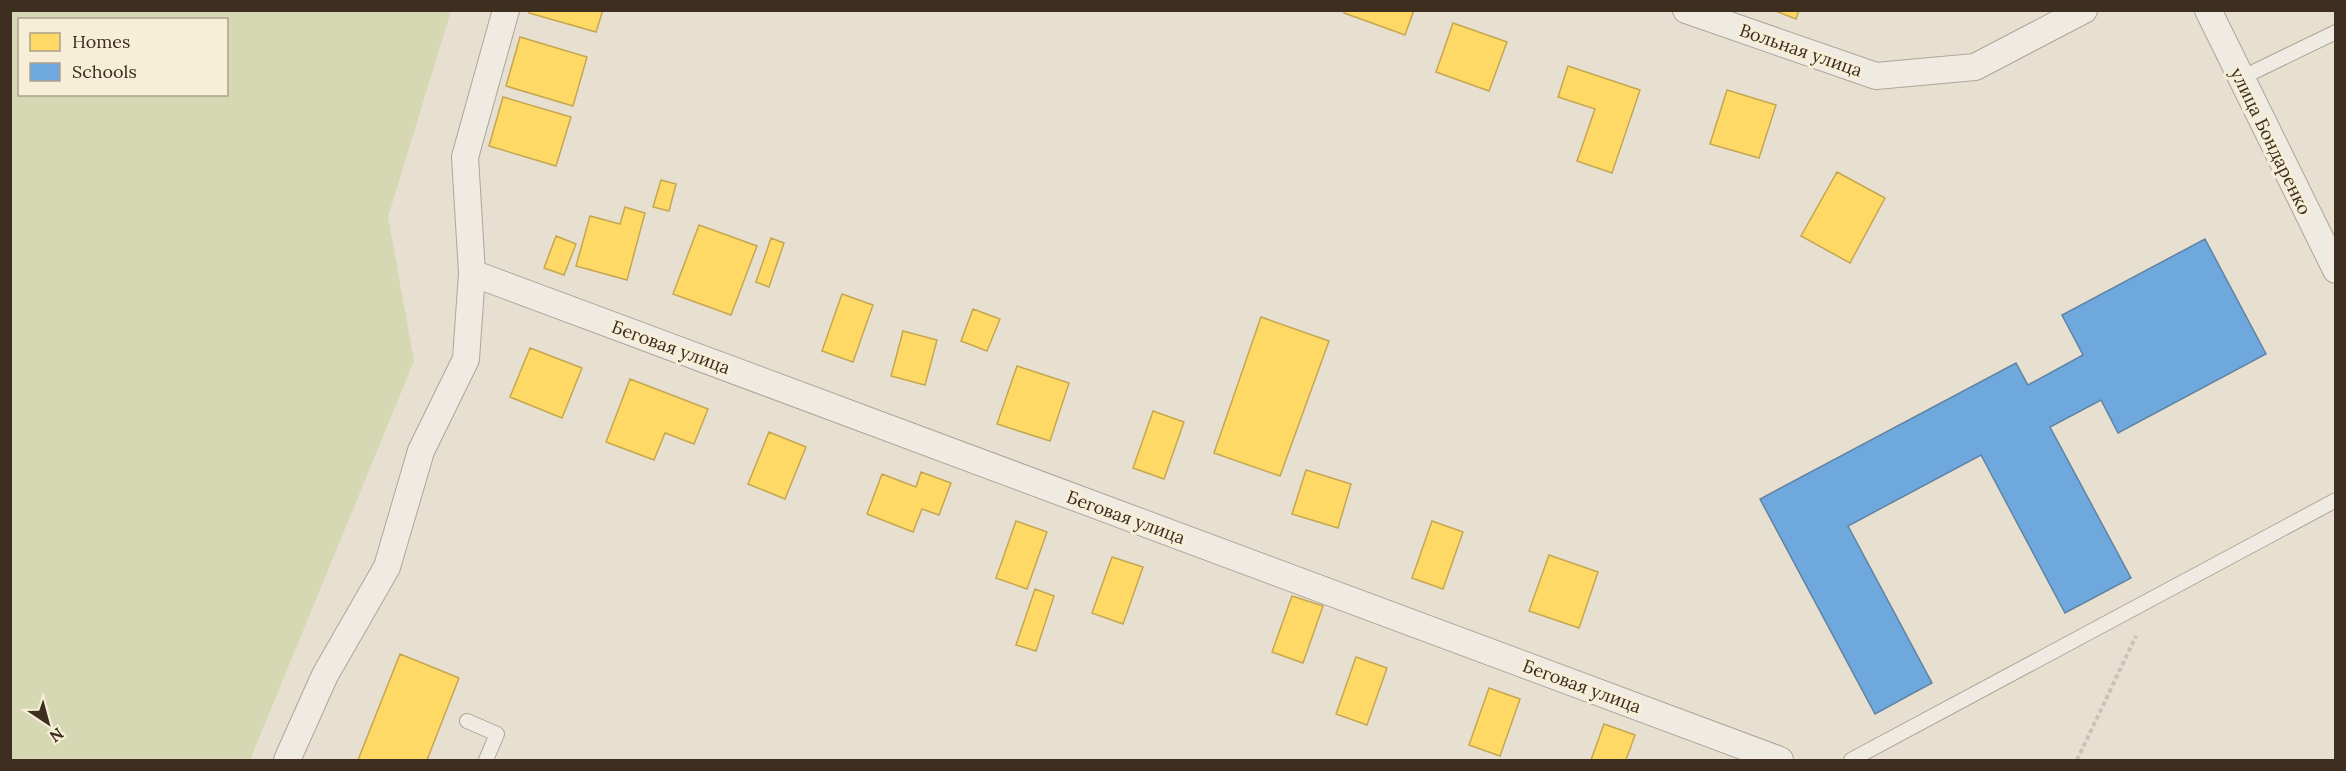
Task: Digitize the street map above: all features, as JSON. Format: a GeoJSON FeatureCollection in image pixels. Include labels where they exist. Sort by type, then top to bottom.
{"type":"FeatureCollection","features":[{"type":"Feature","properties":{"kind":"street"},"geometry":{"type":"LineString","coordinates":[[287,760],[325,675],[387,567],[421,451],[466,359],[472,273],[465,157],[506,10]]}},
{"type":"Feature","properties":{"kind":"street","name":"Вольная улица"},"geometry":{"type":"LineString","coordinates":[[1686,10],[1876,76],[1975,67],[2084,10]]}},
{"type":"Feature","properties":{"kind":"street","name":"улица Бондаренко"},"geometry":{"type":"LineString","coordinates":[[2208,10],[2332,255]]}},
{"type":"Feature","properties":{"kind":"street","name":"Беговая улица"},"geometry":{"type":"LineString","coordinates":[[472,273],[1780,760]]}},
{"type":"Feature","properties":{"kind":"lane"},"geometry":{"type":"LineString","coordinates":[[2241,78],[2336,32]]}},
{"type":"Feature","properties":{"kind":"lane"},"geometry":{"type":"LineString","coordinates":[[1851,760],[2336,500]]}},
{"type":"Feature","properties":{"kind":"lane"},"geometry":{"type":"LineString","coordinates":[[467,721],[497,734],[486,760]]}},
{"type":"Feature","properties":{"kind":"path"},"geometry":{"type":"LineString","coordinates":[[2077,760],[2154,598]]}},
{"type":"Feature","properties":{"kind":"green space"},"geometry":{"type":"Polygon","coordinates":[[[10,11],[451,11],[388,217],[414,361],[250,760],[11,760],[10,11]]]}},
{"type":"Feature","properties":{"kind":"building: Homes"},"geometry":{"type":"Polygon","coordinates":[[[530,10],[603,10],[596,32],[529,13],[530,10]]]}},
{"type":"Feature","properties":{"kind":"building: Homes"},"geometry":{"type":"Polygon","coordinates":[[[1345,10],[1414,10],[1405,35],[1344,13],[1345,10]]]}},
{"type":"Feature","properties":{"kind":"building: Homes"},"geometry":{"type":"Polygon","coordinates":[[[1773,10],[1799,10],[1796,19],[1773,10]]]}},
{"type":"Feature","properties":{"kind":"building: Homes"},"geometry":{"type":"Polygon","coordinates":[[[1453,23],[1507,42],[1489,91],[1436,72],[1453,23]]]}},
{"type":"Feature","properties":{"kind":"building: Homes"},"geometry":{"type":"Polygon","coordinates":[[[520,37],[587,57],[573,106],[506,86],[520,37]]]}},
{"type":"Feature","properties":{"kind":"building: Homes"},"geometry":{"type":"Polygon","coordinates":[[[1568,66],[1640,90],[1612,173],[1577,161],[1595,109],[1558,97],[1568,66]]]}},
{"type":"Feature","properties":{"kind":"building: Homes"},"geometry":{"type":"Polygon","coordinates":[[[1727,90],[1776,105],[1759,158],[1710,144],[1727,90]]]}},
{"type":"Feature","properties":{"kind":"building: Homes"},"geometry":{"type":"Polygon","coordinates":[[[503,97],[571,117],[556,166],[489,146],[503,97]]]}},
{"type":"Feature","properties":{"kind":"building: Homes"},"geometry":{"type":"Polygon","coordinates":[[[1837,172],[1885,198],[1850,263],[1801,236],[1837,172]]]}},
{"type":"Feature","properties":{"kind":"building: Homes"},"geometry":{"type":"Polygon","coordinates":[[[661,180],[676,184],[669,211],[653,207],[661,180]]]}},
{"type":"Feature","properties":{"kind":"building: Homes"},"geometry":{"type":"Polygon","coordinates":[[[625,207],[645,213],[627,280],[576,266],[590,216],[620,224],[625,207]]]}},
{"type":"Feature","properties":{"kind":"building: Homes"},"geometry":{"type":"Polygon","coordinates":[[[699,225],[757,246],[731,315],[673,294],[699,225]]]}},
{"type":"Feature","properties":{"kind":"building: Homes"},"geometry":{"type":"Polygon","coordinates":[[[556,236],[576,244],[564,275],[544,268],[556,236]]]}},
{"type":"Feature","properties":{"kind":"building: Homes"},"geometry":{"type":"Polygon","coordinates":[[[771,238],[784,243],[769,287],[756,282],[771,238]]]}},
{"type":"Feature","properties":{"kind":"building: Homes"},"geometry":{"type":"Polygon","coordinates":[[[842,294],[873,305],[853,362],[822,351],[842,294]]]}},
{"type":"Feature","properties":{"kind":"building: Homes"},"geometry":{"type":"Polygon","coordinates":[[[973,309],[1000,319],[987,351],[961,341],[973,309]]]}},
{"type":"Feature","properties":{"kind":"building: Homes"},"geometry":{"type":"Polygon","coordinates":[[[1261,317],[1329,341],[1280,476],[1214,453],[1261,317]]]}},
{"type":"Feature","properties":{"kind":"building: Homes"},"geometry":{"type":"Polygon","coordinates":[[[903,331],[937,340],[925,385],[891,376],[903,331]]]}},
{"type":"Feature","properties":{"kind":"building: Homes"},"geometry":{"type":"Polygon","coordinates":[[[530,348],[582,368],[562,418],[510,397],[530,348]]]}},
{"type":"Feature","properties":{"kind":"building: Homes"},"geometry":{"type":"Polygon","coordinates":[[[1017,366],[1069,383],[1050,441],[997,424],[1017,366]]]}},
{"type":"Feature","properties":{"kind":"building: Homes"},"geometry":{"type":"Polygon","coordinates":[[[630,379],[708,409],[694,444],[665,433],[654,460],[606,442],[630,379]]]}},
{"type":"Feature","properties":{"kind":"building: Homes"},"geometry":{"type":"Polygon","coordinates":[[[1153,411],[1184,422],[1164,479],[1133,468],[1153,411]]]}},
{"type":"Feature","properties":{"kind":"building: Homes"},"geometry":{"type":"Polygon","coordinates":[[[769,432],[806,447],[785,499],[748,484],[769,432]]]}},
{"type":"Feature","properties":{"kind":"building: Homes"},"geometry":{"type":"Polygon","coordinates":[[[1306,470],[1351,484],[1338,528],[1292,514],[1306,470]]]}},
{"type":"Feature","properties":{"kind":"building: Homes"},"geometry":{"type":"Polygon","coordinates":[[[921,472],[951,483],[939,515],[922,509],[913,532],[867,514],[882,474],[916,487],[921,472]]]}},
{"type":"Feature","properties":{"kind":"building: Homes"},"geometry":{"type":"Polygon","coordinates":[[[1016,521],[1047,532],[1027,589],[996,578],[1016,521]]]}},
{"type":"Feature","properties":{"kind":"building: Homes"},"geometry":{"type":"Polygon","coordinates":[[[1432,521],[1463,532],[1443,589],[1412,578],[1432,521]]]}},
{"type":"Feature","properties":{"kind":"building: Homes"},"geometry":{"type":"Polygon","coordinates":[[[1549,555],[1598,572],[1579,628],[1529,611],[1549,555]]]}},
{"type":"Feature","properties":{"kind":"building: Homes"},"geometry":{"type":"Polygon","coordinates":[[[1112,557],[1143,567],[1123,624],[1092,613],[1112,557]]]}},
{"type":"Feature","properties":{"kind":"building: Homes"},"geometry":{"type":"Polygon","coordinates":[[[1035,589],[1054,596],[1036,651],[1016,645],[1035,589]]]}},
{"type":"Feature","properties":{"kind":"building: Homes"},"geometry":{"type":"Polygon","coordinates":[[[1292,596],[1323,606],[1303,663],[1272,652],[1292,596]]]}},
{"type":"Feature","properties":{"kind":"building: Homes"},"geometry":{"type":"Polygon","coordinates":[[[400,654],[459,678],[427,760],[358,760],[400,654]]]}},
{"type":"Feature","properties":{"kind":"building: Homes"},"geometry":{"type":"Polygon","coordinates":[[[1356,657],[1387,668],[1367,725],[1336,714],[1356,657]]]}},
{"type":"Feature","properties":{"kind":"building: Homes"},"geometry":{"type":"Polygon","coordinates":[[[1489,688],[1520,699],[1500,756],[1469,745],[1489,688]]]}},
{"type":"Feature","properties":{"kind":"building: Homes"},"geometry":{"type":"Polygon","coordinates":[[[1604,724],[1635,735],[1626,760],[1591,760],[1604,724]]]}},
{"type":"Feature","properties":{"kind":"building: Schools"},"geometry":{"type":"Polygon","coordinates":[[[2205,239],[2266,354],[2118,433],[2101,400],[2050,427],[2131,578],[2065,613],[1981,455],[1848,526],[1932,683],[1875,714],[1760,499],[2016,363],[2028,385],[2083,355],[2062,315],[2205,239]]]}}]}
